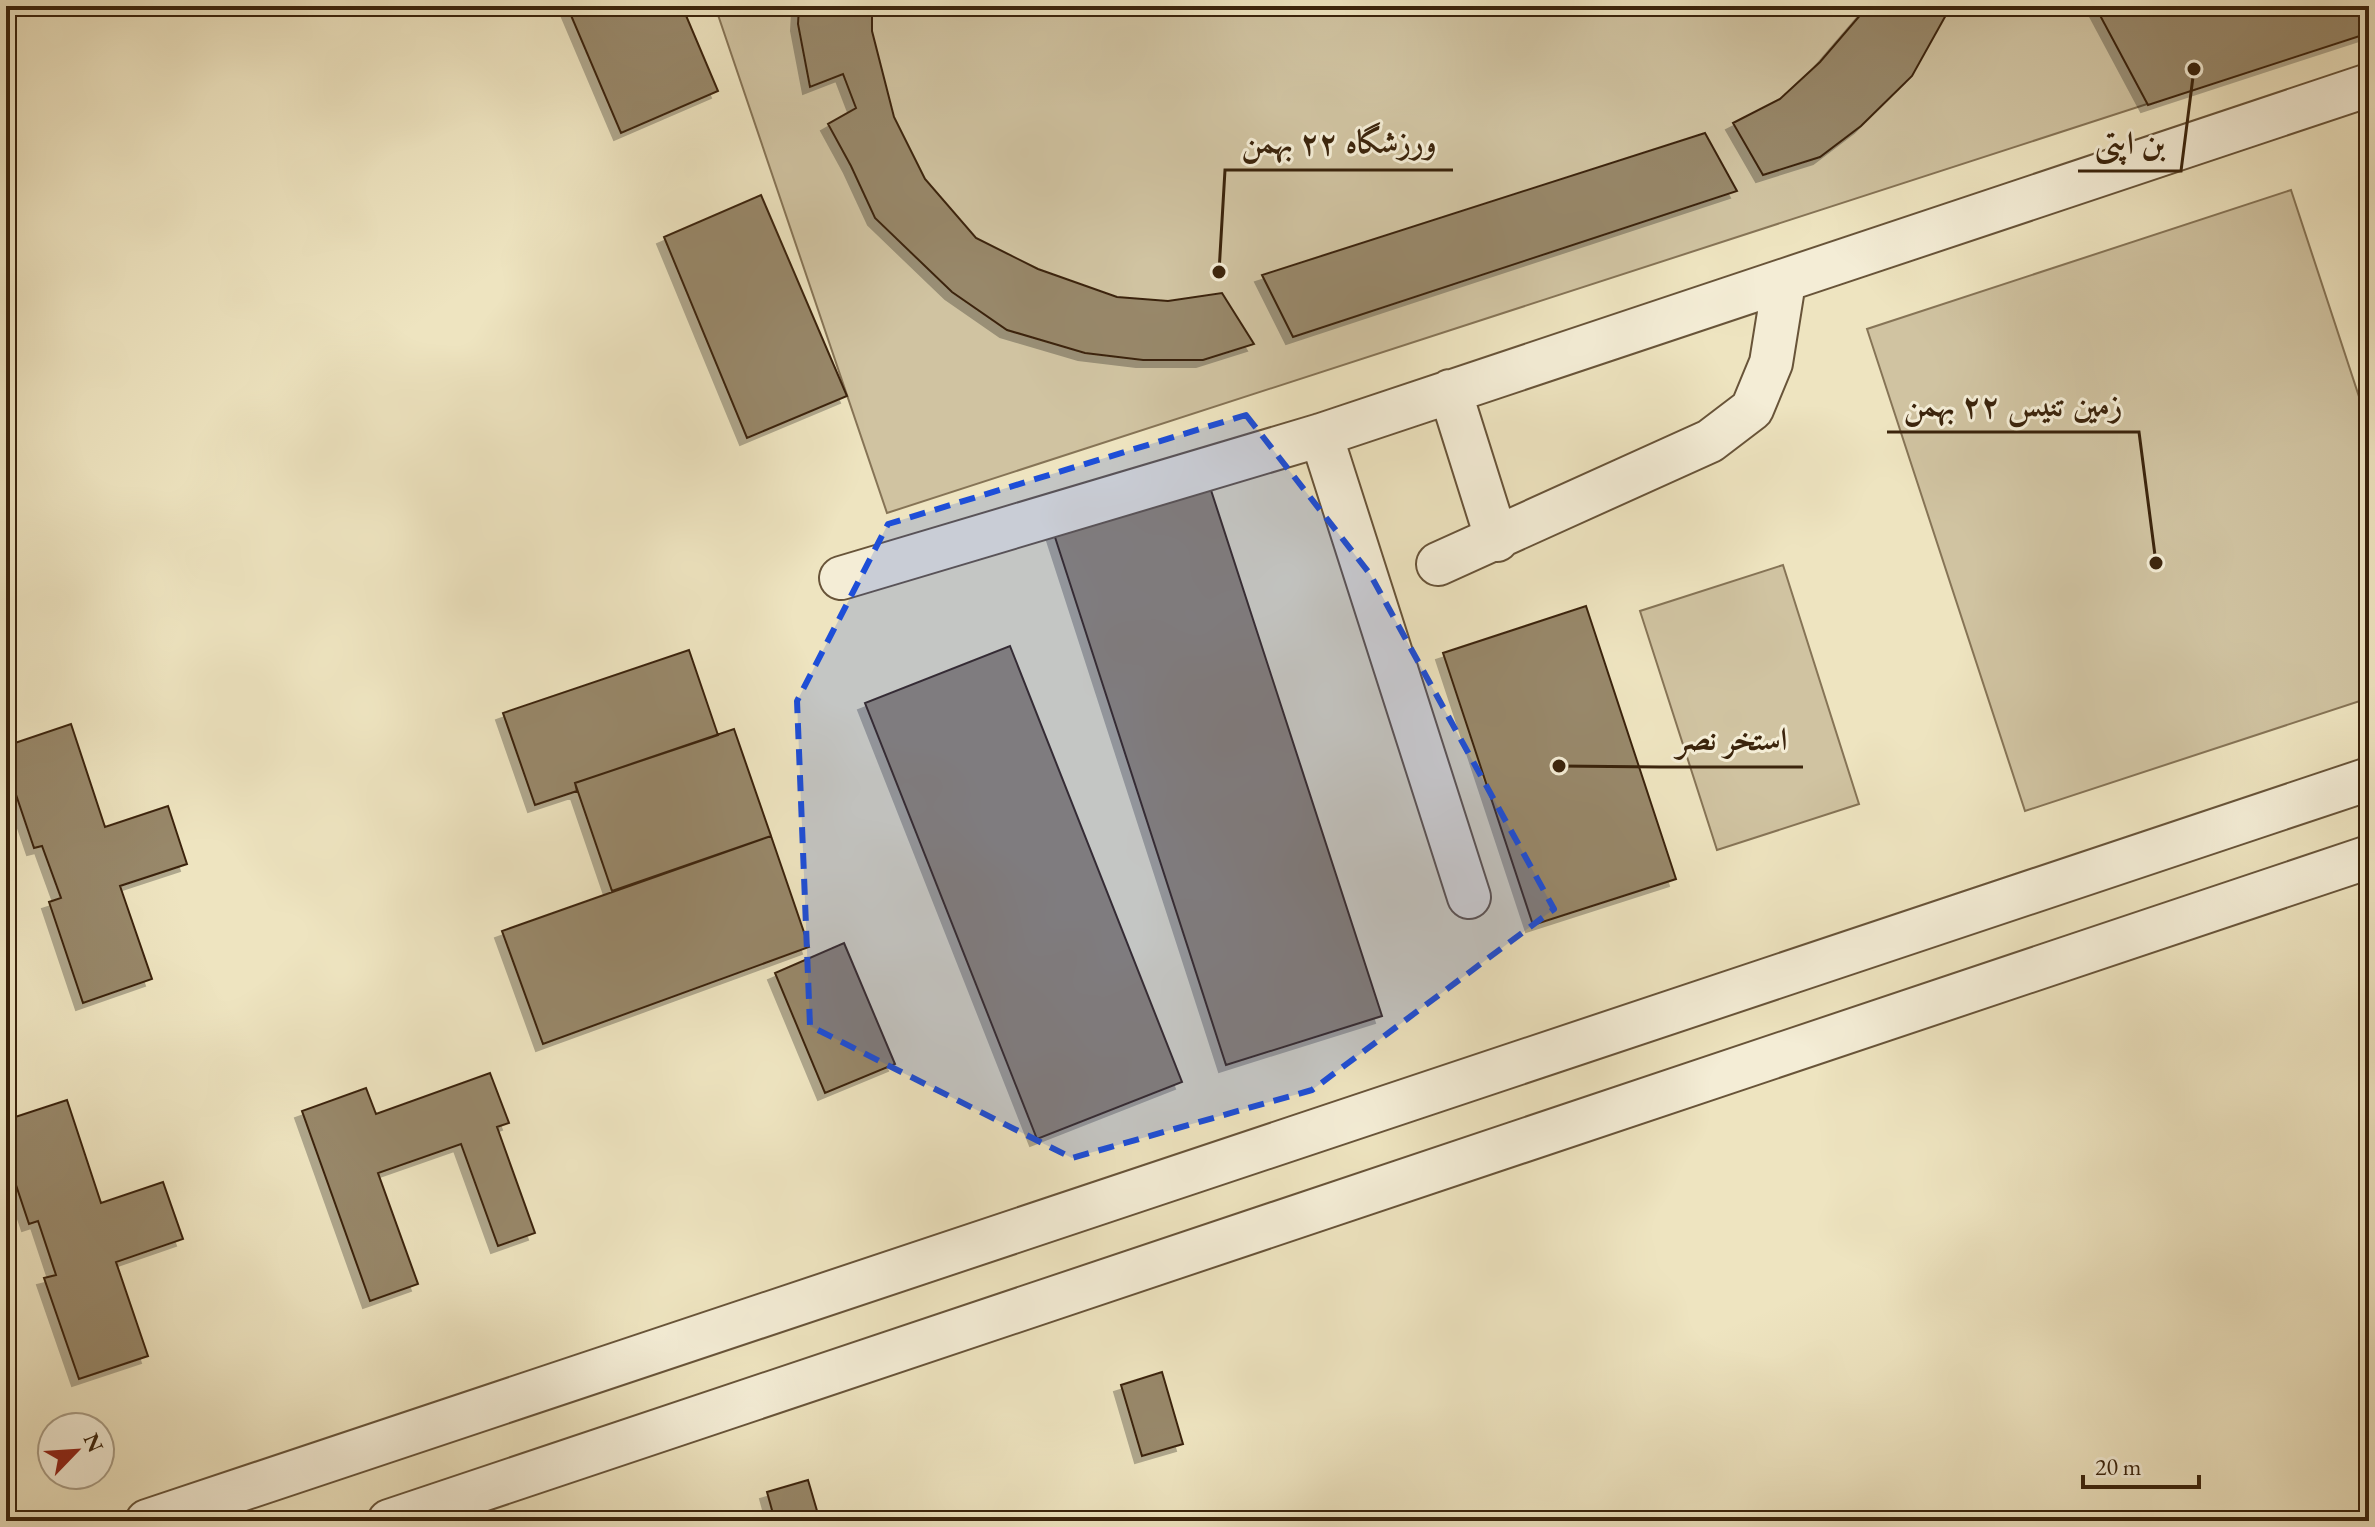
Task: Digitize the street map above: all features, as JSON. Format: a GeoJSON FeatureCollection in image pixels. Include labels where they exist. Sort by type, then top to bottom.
{"type":"FeatureCollection","features":[{"type":"Feature","properties":{"kind":"lane"},"geometry":{"type":"LineString","coordinates":[[841,578],[1321,435],[2369,85]]}},
{"type":"Feature","properties":{"kind":"lane"},"geometry":{"type":"LineString","coordinates":[[1438,564],[1497,540],[1710,441],[1752,409],[1771,363],[1784,282]]}},
{"type":"Feature","properties":{"kind":"lane"},"geometry":{"type":"LineString","coordinates":[[1450,391],[1497,540]]}},
{"type":"Feature","properties":{"kind":"lane"},"geometry":{"type":"LineString","coordinates":[[1321,435],[1469,897]]}},
{"type":"Feature","properties":{"kind":"lane"},"geometry":{"type":"LineString","coordinates":[[147,1521],[2369,779]]}},
{"type":"Feature","properties":{"kind":"lane"},"geometry":{"type":"LineString","coordinates":[[389,1521],[2369,857]]}},
{"type":"Feature","properties":{"kind":"highlighted area"},"geometry":{"type":"Polygon","coordinates":[[[1246,415],[1370,574],[1554,909],[1312,1090],[1072,1158],[810,1026],[797,701],[888,524],[1246,415]]]}},
{"type":"Feature","properties":{"kind":"shaded area"},"geometry":{"type":"Polygon","coordinates":[[[715,6],[2369,6],[2369,32],[887,513],[715,6]]]}},
{"type":"Feature","properties":{"kind":"shaded area"},"geometry":{"type":"Polygon","coordinates":[[[2291,190],[2369,427],[2369,698],[2025,811],[1867,329],[2291,190]]]}},
{"type":"Feature","properties":{"kind":"shaded area"},"geometry":{"type":"Polygon","coordinates":[[[1783,565],[1859,804],[1717,850],[1640,611],[1783,565]]]}},
{"type":"Feature","properties":{"kind":"building"},"geometry":{"type":"Polygon","coordinates":[[[567,6],[682,6],[718,91],[621,133],[567,6]]]}},
{"type":"Feature","properties":{"kind":"building"},"geometry":{"type":"Polygon","coordinates":[[[799,6],[872,6],[872,31],[894,117],[925,179],[976,238],[1038,269],[1117,297],[1168,301],[1222,293],[1254,344],[1203,360],[1143,360],[1085,353],[1007,330],[952,292],[875,218],[828,124],[856,108],[843,74],[810,87],[798,24],[799,6]]]}},
{"type":"Feature","properties":{"kind":"building"},"geometry":{"type":"Polygon","coordinates":[[[1868,6],[1951,6],[1912,76],[1861,126],[1820,157],[1763,175],[1733,123],[1780,99],[1820,62],[1868,6]]]}},
{"type":"Feature","properties":{"kind":"building"},"geometry":{"type":"Polygon","coordinates":[[[2095,6],[2369,6],[2369,33],[2148,105],[2095,6]]]}},
{"type":"Feature","properties":{"kind":"building"},"geometry":{"type":"Polygon","coordinates":[[[1705,133],[1737,191],[1293,337],[1262,275],[1705,133]]]}},
{"type":"Feature","properties":{"kind":"building"},"geometry":{"type":"Polygon","coordinates":[[[761,195],[847,396],[747,438],[664,237],[761,195]]]}},
{"type":"Feature","properties":{"kind":"building"},"geometry":{"type":"Polygon","coordinates":[[[1208,481],[1382,1016],[1226,1065],[1053,531],[1208,481]]]}},
{"type":"Feature","properties":{"kind":"building"},"geometry":{"type":"Polygon","coordinates":[[[1586,606],[1676,879],[1533,925],[1443,653],[1586,606]]]}},
{"type":"Feature","properties":{"kind":"building"},"geometry":{"type":"Polygon","coordinates":[[[1010,646],[1182,1082],[1037,1139],[865,703],[1010,646]]]}},
{"type":"Feature","properties":{"kind":"building"},"geometry":{"type":"Polygon","coordinates":[[[689,650],[718,735],[575,783],[577,791],[535,805],[503,713],[689,650]]]}},
{"type":"Feature","properties":{"kind":"building"},"geometry":{"type":"Polygon","coordinates":[[[71,724],[105,827],[168,806],[187,864],[120,886],[152,979],[83,1003],[49,902],[61,898],[42,846],[34,848],[6,765],[6,746],[71,724]]]}},
{"type":"Feature","properties":{"kind":"building"},"geometry":{"type":"Polygon","coordinates":[[[734,729],[771,836],[612,891],[575,783],[734,729]]]}},
{"type":"Feature","properties":{"kind":"building"},"geometry":{"type":"Polygon","coordinates":[[[771,836],[809,947],[543,1044],[502,931],[771,836]]]}},
{"type":"Feature","properties":{"kind":"building"},"geometry":{"type":"Polygon","coordinates":[[[844,943],[895,1064],[825,1093],[775,973],[844,943]]]}},
{"type":"Feature","properties":{"kind":"building"},"geometry":{"type":"Polygon","coordinates":[[[490,1073],[509,1123],[497,1127],[535,1233],[498,1246],[461,1144],[378,1173],[418,1284],[370,1301],[302,1111],[366,1088],[376,1114],[490,1073]]]}},
{"type":"Feature","properties":{"kind":"building"},"geometry":{"type":"Polygon","coordinates":[[[67,1100],[101,1203],[163,1182],[183,1239],[116,1262],[148,1356],[79,1379],[44,1278],[56,1275],[38,1221],[29,1224],[6,1155],[6,1120],[67,1100]]]}},
{"type":"Feature","properties":{"kind":"building"},"geometry":{"type":"Polygon","coordinates":[[[1162,1372],[1183,1444],[1142,1456],[1121,1385],[1162,1372]]]}},
{"type":"Feature","properties":{"kind":"building"},"geometry":{"type":"Polygon","coordinates":[[[808,1480],[820,1521],[775,1521],[767,1492],[808,1480]]]}},
{"type":"Feature","properties":{"kind":"place","name":"بن اپتی"},"geometry":{"type":"Point","coordinates":[2194,69]}},
{"type":"Feature","properties":{"kind":"place","name":"ورزشگاه ۲۲ بهمن"},"geometry":{"type":"Point","coordinates":[1219,272]}},
{"type":"Feature","properties":{"kind":"place","name":"زمین تنیس ۲۲ بهمن"},"geometry":{"type":"Point","coordinates":[2156,563]}},
{"type":"Feature","properties":{"kind":"place","name":"استخر نصر"},"geometry":{"type":"Point","coordinates":[1559,766]}}]}
